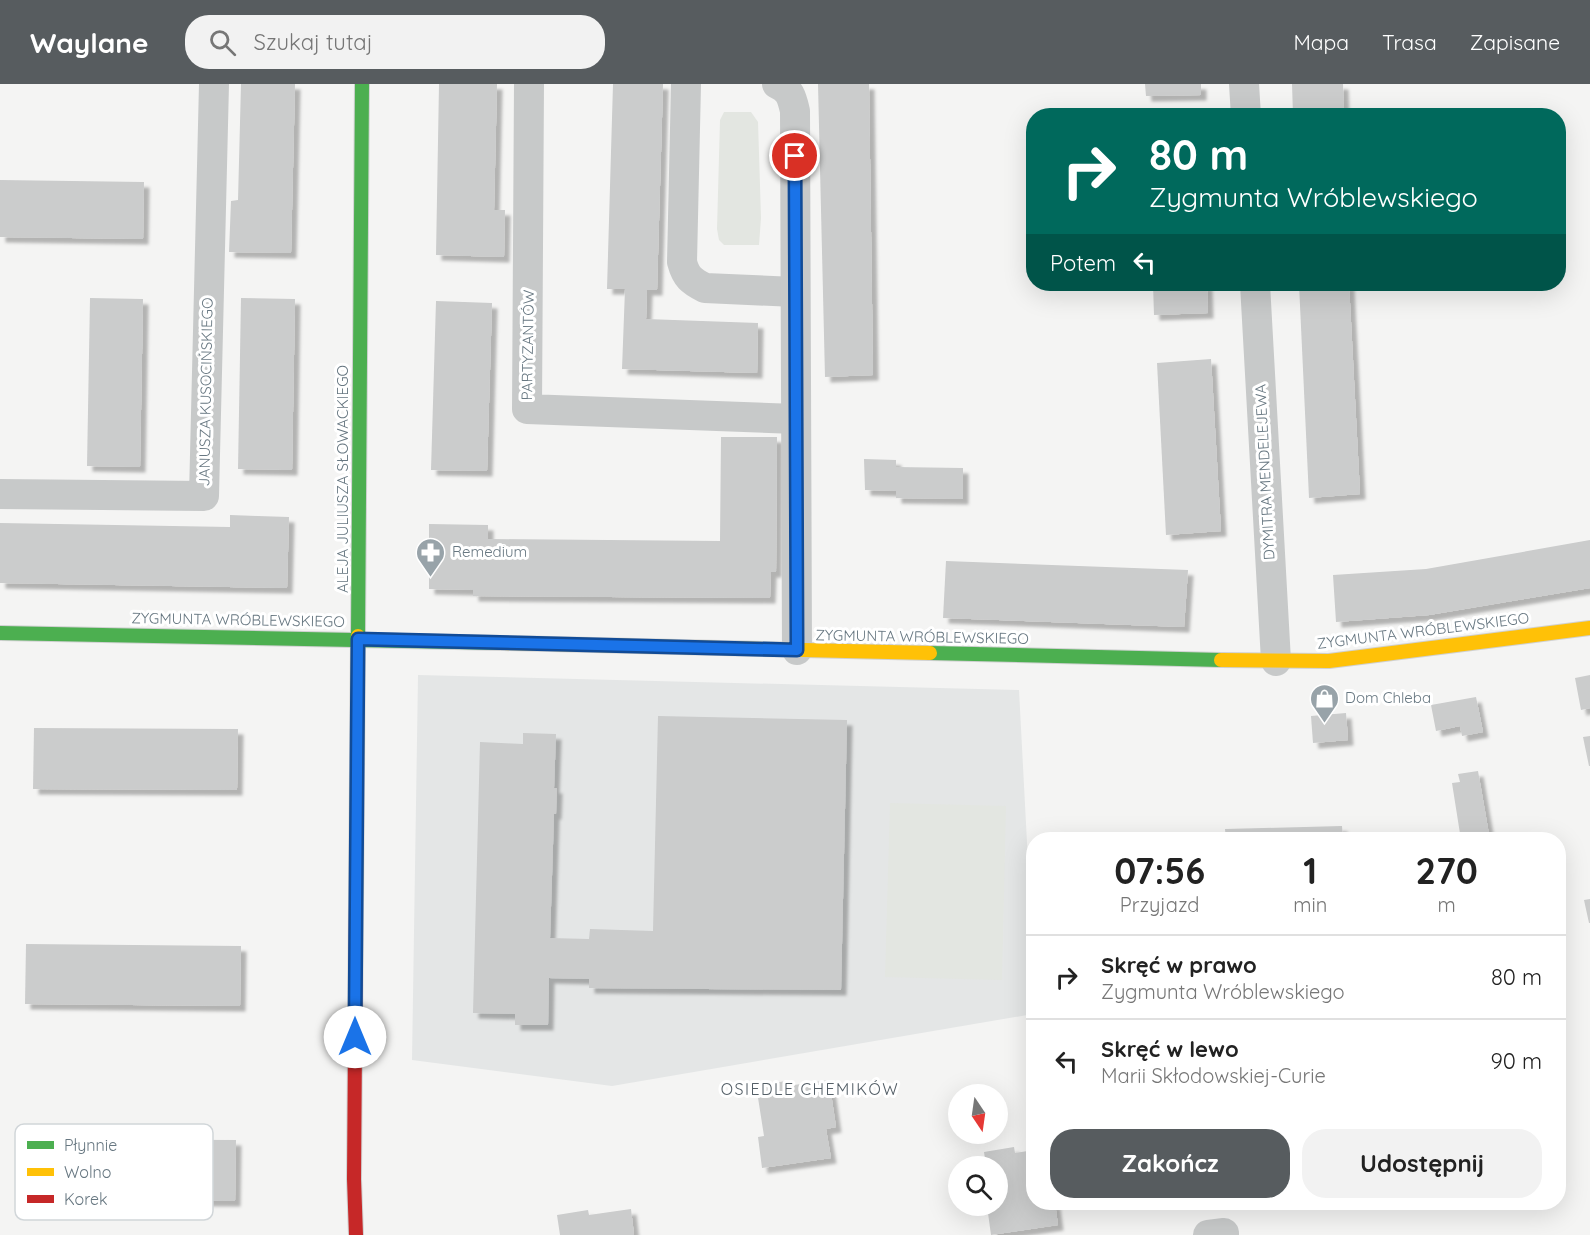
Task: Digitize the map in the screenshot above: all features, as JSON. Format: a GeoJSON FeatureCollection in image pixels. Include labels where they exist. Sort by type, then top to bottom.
{"type":"FeatureCollection","features":[{"type":"Feature","properties":{"kind":"street","name":"JANUSZA KUSOCIŃSKIEGO"},"geometry":{"type":"LineString","coordinates":[[0,494],[204,496],[214,84]]}},
{"type":"Feature","properties":{"kind":"street","name":"ALEJA JULIUSZA SŁOWACKIEGO"},"geometry":{"type":"LineString","coordinates":[[356,1235],[354,1179],[362,84]]}},
{"type":"Feature","properties":{"kind":"street","name":"PARTYZANTÓW"},"geometry":{"type":"LineString","coordinates":[[529,84],[527,409],[796,419]]}},
{"type":"Feature","properties":{"kind":"street"},"geometry":{"type":"LineString","coordinates":[[686,84],[682,262],[685,274],[691,281],[705,288],[795,292]]}},
{"type":"Feature","properties":{"kind":"street"},"geometry":{"type":"LineString","coordinates":[[777,84],[784,87],[792,97],[795,111],[797,650]]}},
{"type":"Feature","properties":{"kind":"street"},"geometry":{"type":"LineString","coordinates":[[1244,84],[1246,108]]}},
{"type":"Feature","properties":{"kind":"street","name":"DYMITRA MENDELEJEWA"},"geometry":{"type":"LineString","coordinates":[[1255,291],[1276,661]]}},
{"type":"Feature","properties":{"kind":"street","name":"ZYGMUNTA WRÓBLEWSKIEGO"},"geometry":{"type":"LineString","coordinates":[[0,633],[1329,661],[1590,628]]}},
{"type":"Feature","properties":{"kind":"street"},"geometry":{"type":"LineString","coordinates":[[1208,1235],[1224,1233],[1224,1235]]}},
{"type":"Feature","properties":{"kind":"shaded area"},"geometry":{"type":"Polygon","coordinates":[[[724,112],[751,112],[758,122],[761,218],[759,245],[724,245],[719,240],[717,229],[720,120],[724,112]]]}},
{"type":"Feature","properties":{"kind":"shaded area"},"geometry":{"type":"Polygon","coordinates":[[[418,675],[1019,690],[1026,832],[1026,1015],[612,1086],[412,1060],[418,675]]]}},
{"type":"Feature","properties":{"kind":"shaded area"},"geometry":{"type":"Polygon","coordinates":[[[890,803],[1006,806],[1002,980],[885,977],[890,803]]]}},
{"type":"Feature","properties":{"kind":"building"},"geometry":{"type":"Polygon","coordinates":[[[241,84],[295,84],[291,253],[229,252],[231,201],[238,200],[241,84]]]}},
{"type":"Feature","properties":{"kind":"building"},"geometry":{"type":"Polygon","coordinates":[[[439,84],[497,84],[494,210],[505,210],[504,257],[436,255],[439,84]]]}},
{"type":"Feature","properties":{"kind":"building"},"geometry":{"type":"Polygon","coordinates":[[[613,84],[663,84],[657,290],[647,290],[646,319],[758,323],[757,373],[622,369],[625,289],[607,289],[613,84]]]}},
{"type":"Feature","properties":{"kind":"building"},"geometry":{"type":"Polygon","coordinates":[[[818,84],[869,84],[873,375],[825,377],[818,84]]]}},
{"type":"Feature","properties":{"kind":"building"},"geometry":{"type":"Polygon","coordinates":[[[1145,84],[1201,84],[1201,95],[1146,96],[1145,84]]]}},
{"type":"Feature","properties":{"kind":"building"},"geometry":{"type":"Polygon","coordinates":[[[1292,84],[1343,84],[1344,108],[1293,108],[1292,84]]]}},
{"type":"Feature","properties":{"kind":"building"},"geometry":{"type":"Polygon","coordinates":[[[0,180],[144,182],[143,239],[0,237],[0,180]]]}},
{"type":"Feature","properties":{"kind":"building"},"geometry":{"type":"Polygon","coordinates":[[[1153,291],[1207,291],[1208,313],[1154,315],[1153,291]]]}},
{"type":"Feature","properties":{"kind":"building"},"geometry":{"type":"Polygon","coordinates":[[[1299,291],[1349,291],[1360,494],[1309,498],[1299,291]]]}},
{"type":"Feature","properties":{"kind":"building"},"geometry":{"type":"Polygon","coordinates":[[[90,298],[143,299],[140,467],[87,466],[90,298]]]}},
{"type":"Feature","properties":{"kind":"building"},"geometry":{"type":"Polygon","coordinates":[[[241,298],[295,299],[292,470],[238,469],[241,298]]]}},
{"type":"Feature","properties":{"kind":"building"},"geometry":{"type":"Polygon","coordinates":[[[436,301],[492,303],[487,471],[431,470],[436,301]]]}},
{"type":"Feature","properties":{"kind":"building"},"geometry":{"type":"Polygon","coordinates":[[[1211,359],[1221,531],[1166,535],[1157,363],[1211,359]]]}},
{"type":"Feature","properties":{"kind":"building"},"geometry":{"type":"Polygon","coordinates":[[[721,437],[777,437],[776,572],[771,572],[770,598],[473,596],[473,590],[429,589],[429,524],[488,525],[488,539],[720,541],[721,437]]]}},
{"type":"Feature","properties":{"kind":"building"},"geometry":{"type":"Polygon","coordinates":[[[864,459],[896,460],[896,467],[963,468],[963,499],[896,498],[896,491],[865,490],[864,459]]]}},
{"type":"Feature","properties":{"kind":"building"},"geometry":{"type":"Polygon","coordinates":[[[230,515],[289,517],[287,588],[0,583],[0,523],[230,527],[230,515]]]}},
{"type":"Feature","properties":{"kind":"building"},"geometry":{"type":"Polygon","coordinates":[[[1590,540],[1590,588],[1429,615],[1336,622],[1333,575],[1426,569],[1590,540]]]}},
{"type":"Feature","properties":{"kind":"building"},"geometry":{"type":"Polygon","coordinates":[[[946,561],[1188,570],[1184,627],[943,618],[946,561]]]}},
{"type":"Feature","properties":{"kind":"building"},"geometry":{"type":"Polygon","coordinates":[[[1590,675],[1590,708],[1581,710],[1575,678],[1590,675]]]}},
{"type":"Feature","properties":{"kind":"building"},"geometry":{"type":"Polygon","coordinates":[[[1476,697],[1483,732],[1462,736],[1460,726],[1436,731],[1431,705],[1476,697]]]}},
{"type":"Feature","properties":{"kind":"building"},"geometry":{"type":"Polygon","coordinates":[[[1346,713],[1348,740],[1313,743],[1311,716],[1346,713]]]}},
{"type":"Feature","properties":{"kind":"building"},"geometry":{"type":"Polygon","coordinates":[[[658,716],[847,720],[841,990],[589,988],[589,979],[549,978],[548,1025],[515,1025],[515,1014],[473,1013],[480,742],[523,744],[523,733],[556,734],[554,788],[557,788],[550,938],[589,939],[590,929],[653,931],[658,716]]]}},
{"type":"Feature","properties":{"kind":"building"},"geometry":{"type":"Polygon","coordinates":[[[34,728],[238,729],[237,790],[33,789],[34,728]]]}},
{"type":"Feature","properties":{"kind":"building"},"geometry":{"type":"Polygon","coordinates":[[[1590,736],[1590,766],[1589,766],[1583,737],[1590,736]]]}},
{"type":"Feature","properties":{"kind":"building"},"geometry":{"type":"Polygon","coordinates":[[[1478,771],[1489,832],[1460,832],[1452,783],[1460,782],[1458,774],[1478,771]]]}},
{"type":"Feature","properties":{"kind":"building"},"geometry":{"type":"Polygon","coordinates":[[[1342,826],[1342,832],[1225,832],[1225,829],[1342,826]]]}},
{"type":"Feature","properties":{"kind":"building"},"geometry":{"type":"Polygon","coordinates":[[[1590,899],[1590,923],[1589,923],[1584,900],[1590,899]]]}},
{"type":"Feature","properties":{"kind":"building"},"geometry":{"type":"Polygon","coordinates":[[[26,944],[241,946],[240,1006],[25,1004],[26,944]]]}},
{"type":"Feature","properties":{"kind":"building"},"geometry":{"type":"Polygon","coordinates":[[[829,1080],[836,1127],[826,1129],[831,1158],[762,1168],[758,1137],[764,1136],[756,1085],[787,1081],[787,1086],[829,1080]]]}},
{"type":"Feature","properties":{"kind":"building"},"geometry":{"type":"Polygon","coordinates":[[[213,1140],[236,1140],[235,1201],[213,1201],[213,1140]]]}},
{"type":"Feature","properties":{"kind":"building"},"geometry":{"type":"Polygon","coordinates":[[[1014,1147],[1015,1153],[1026,1151],[1026,1210],[1056,1210],[1058,1225],[991,1235],[988,1216],[1008,1216],[1008,1156],[985,1156],[984,1152],[1014,1147]]]}},
{"type":"Feature","properties":{"kind":"building"},"geometry":{"type":"Polygon","coordinates":[[[631,1209],[634,1235],[560,1235],[557,1215],[588,1210],[589,1215],[631,1209]]]}},
{"type":"Feature","properties":{"kind":"traffic: fast"},"geometry":{"type":"LineString","coordinates":[[358,636],[362,84]]}},
{"type":"Feature","properties":{"kind":"traffic: fast"},"geometry":{"type":"LineString","coordinates":[[0,633],[504,643]]}},
{"type":"Feature","properties":{"kind":"traffic: fast"},"geometry":{"type":"LineString","coordinates":[[930,653],[1221,660]]}},
{"type":"Feature","properties":{"kind":"traffic: slow"},"geometry":{"type":"LineString","coordinates":[[1221,660],[1329,661],[1590,628]]}},
{"type":"Feature","properties":{"kind":"traffic: slow"},"geometry":{"type":"LineString","coordinates":[[356,904],[358,636]]}},
{"type":"Feature","properties":{"kind":"traffic: slow"},"geometry":{"type":"LineString","coordinates":[[504,643],[930,653]]}},
{"type":"Feature","properties":{"kind":"traffic: jam"},"geometry":{"type":"LineString","coordinates":[[356,904],[354,1179],[356,1235]]}},
{"type":"Feature","properties":{"kind":"place","name":"Remedium"},"geometry":{"type":"Point","coordinates":[431,578]}},
{"type":"Feature","properties":{"kind":"place","name":"Dom Chleba"},"geometry":{"type":"Point","coordinates":[1324,724]}},
{"type":"Feature","properties":{"kind":"district","name":"OSIEDLE CHEMIKÓW"},"geometry":{"type":"Point","coordinates":[810,1089]}},
{"type":"Feature","properties":{"kind":"route"},"geometry":{"type":"LineString","coordinates":[[355,1037],[358,639],[797,650],[795,156]]}}]}
